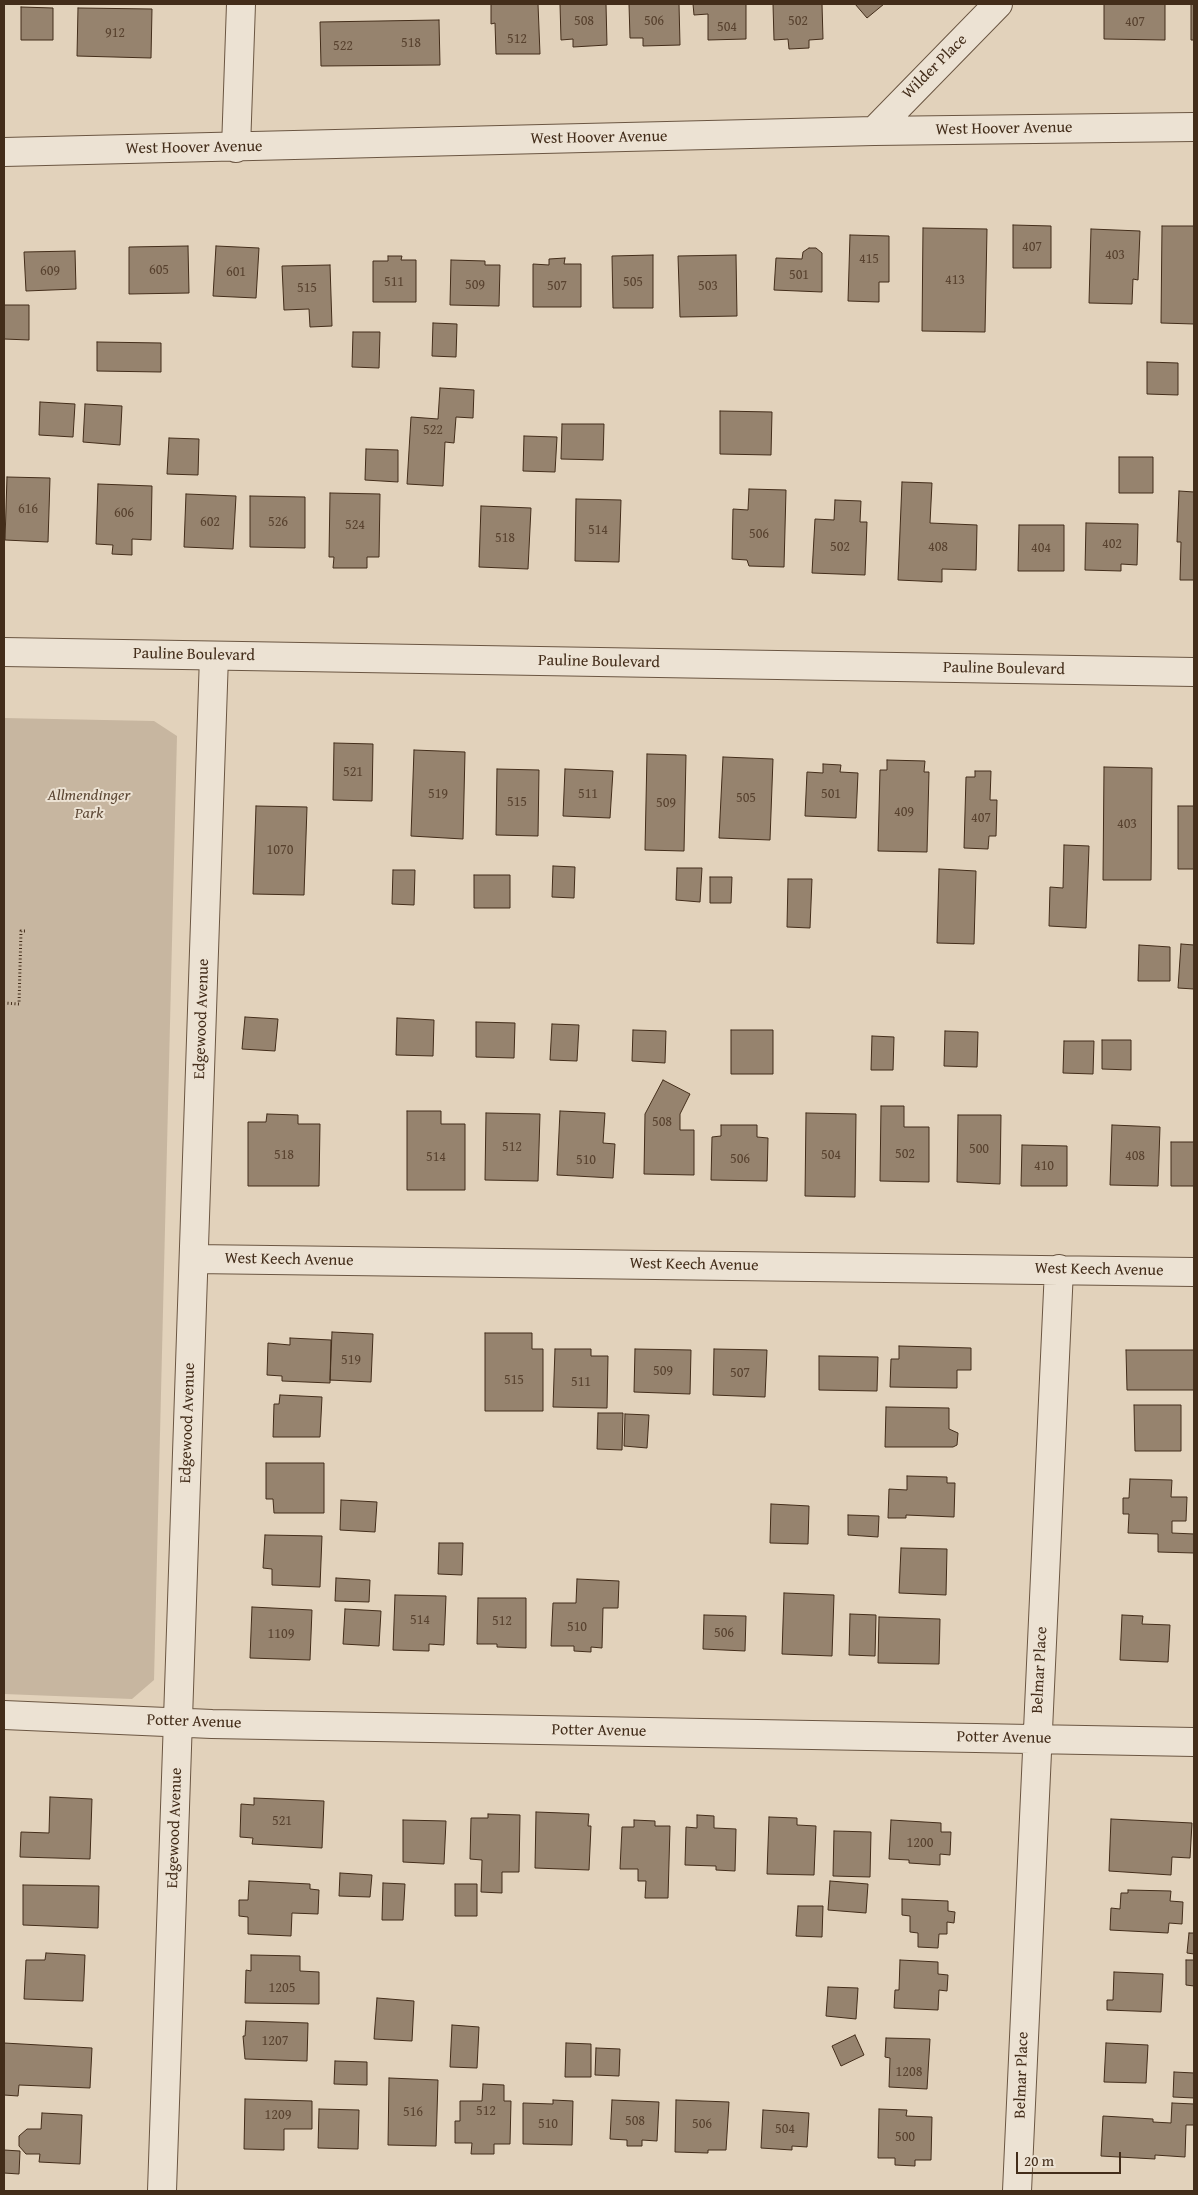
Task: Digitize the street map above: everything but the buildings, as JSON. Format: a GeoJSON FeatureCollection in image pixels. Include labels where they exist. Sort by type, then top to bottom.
{"type":"FeatureCollection","features":[{"type":"Feature","properties":{"kind":"street"},"geometry":{"type":"LineString","coordinates":[[236,148],[242,4]]}},
{"type":"Feature","properties":{"kind":"street","name":"Wilder Place"},"geometry":{"type":"LineString","coordinates":[[874,131],[998,4]]}},
{"type":"Feature","properties":{"kind":"street","name":"West Hoover Avenue"},"geometry":{"type":"LineString","coordinates":[[4,152],[236,148],[874,131],[1194,127]]}},
{"type":"Feature","properties":{"kind":"street","name":"Pauline Boulevard"},"geometry":{"type":"LineString","coordinates":[[4,652],[1194,672]]}},
{"type":"Feature","properties":{"kind":"street","name":"Edgewood Avenue"},"geometry":{"type":"LineString","coordinates":[[162,2191],[214,656]]}},
{"type":"Feature","properties":{"kind":"street","name":"West Keech Avenue"},"geometry":{"type":"LineString","coordinates":[[194,1259],[1194,1272]]}},
{"type":"Feature","properties":{"kind":"street","name":"Belmar Place"},"geometry":{"type":"LineString","coordinates":[[1017,2191],[1036,1739],[1059,1269]]}},
{"type":"Feature","properties":{"kind":"street","name":"Potter Avenue"},"geometry":{"type":"LineString","coordinates":[[4,1715],[178,1722],[1194,1742]]}},
{"type":"Feature","properties":{"kind":"path"},"geometry":{"type":"LineString","coordinates":[[4,1003],[19,1004],[21,931],[26,931]]}},
{"type":"Feature","properties":{"kind":"green space","name":"Allmendinger Park"},"geometry":{"type":"Polygon","coordinates":[[[4,718],[154,721],[177,736],[154,1680],[132,1699],[4,1694],[4,718]]]}}]}
